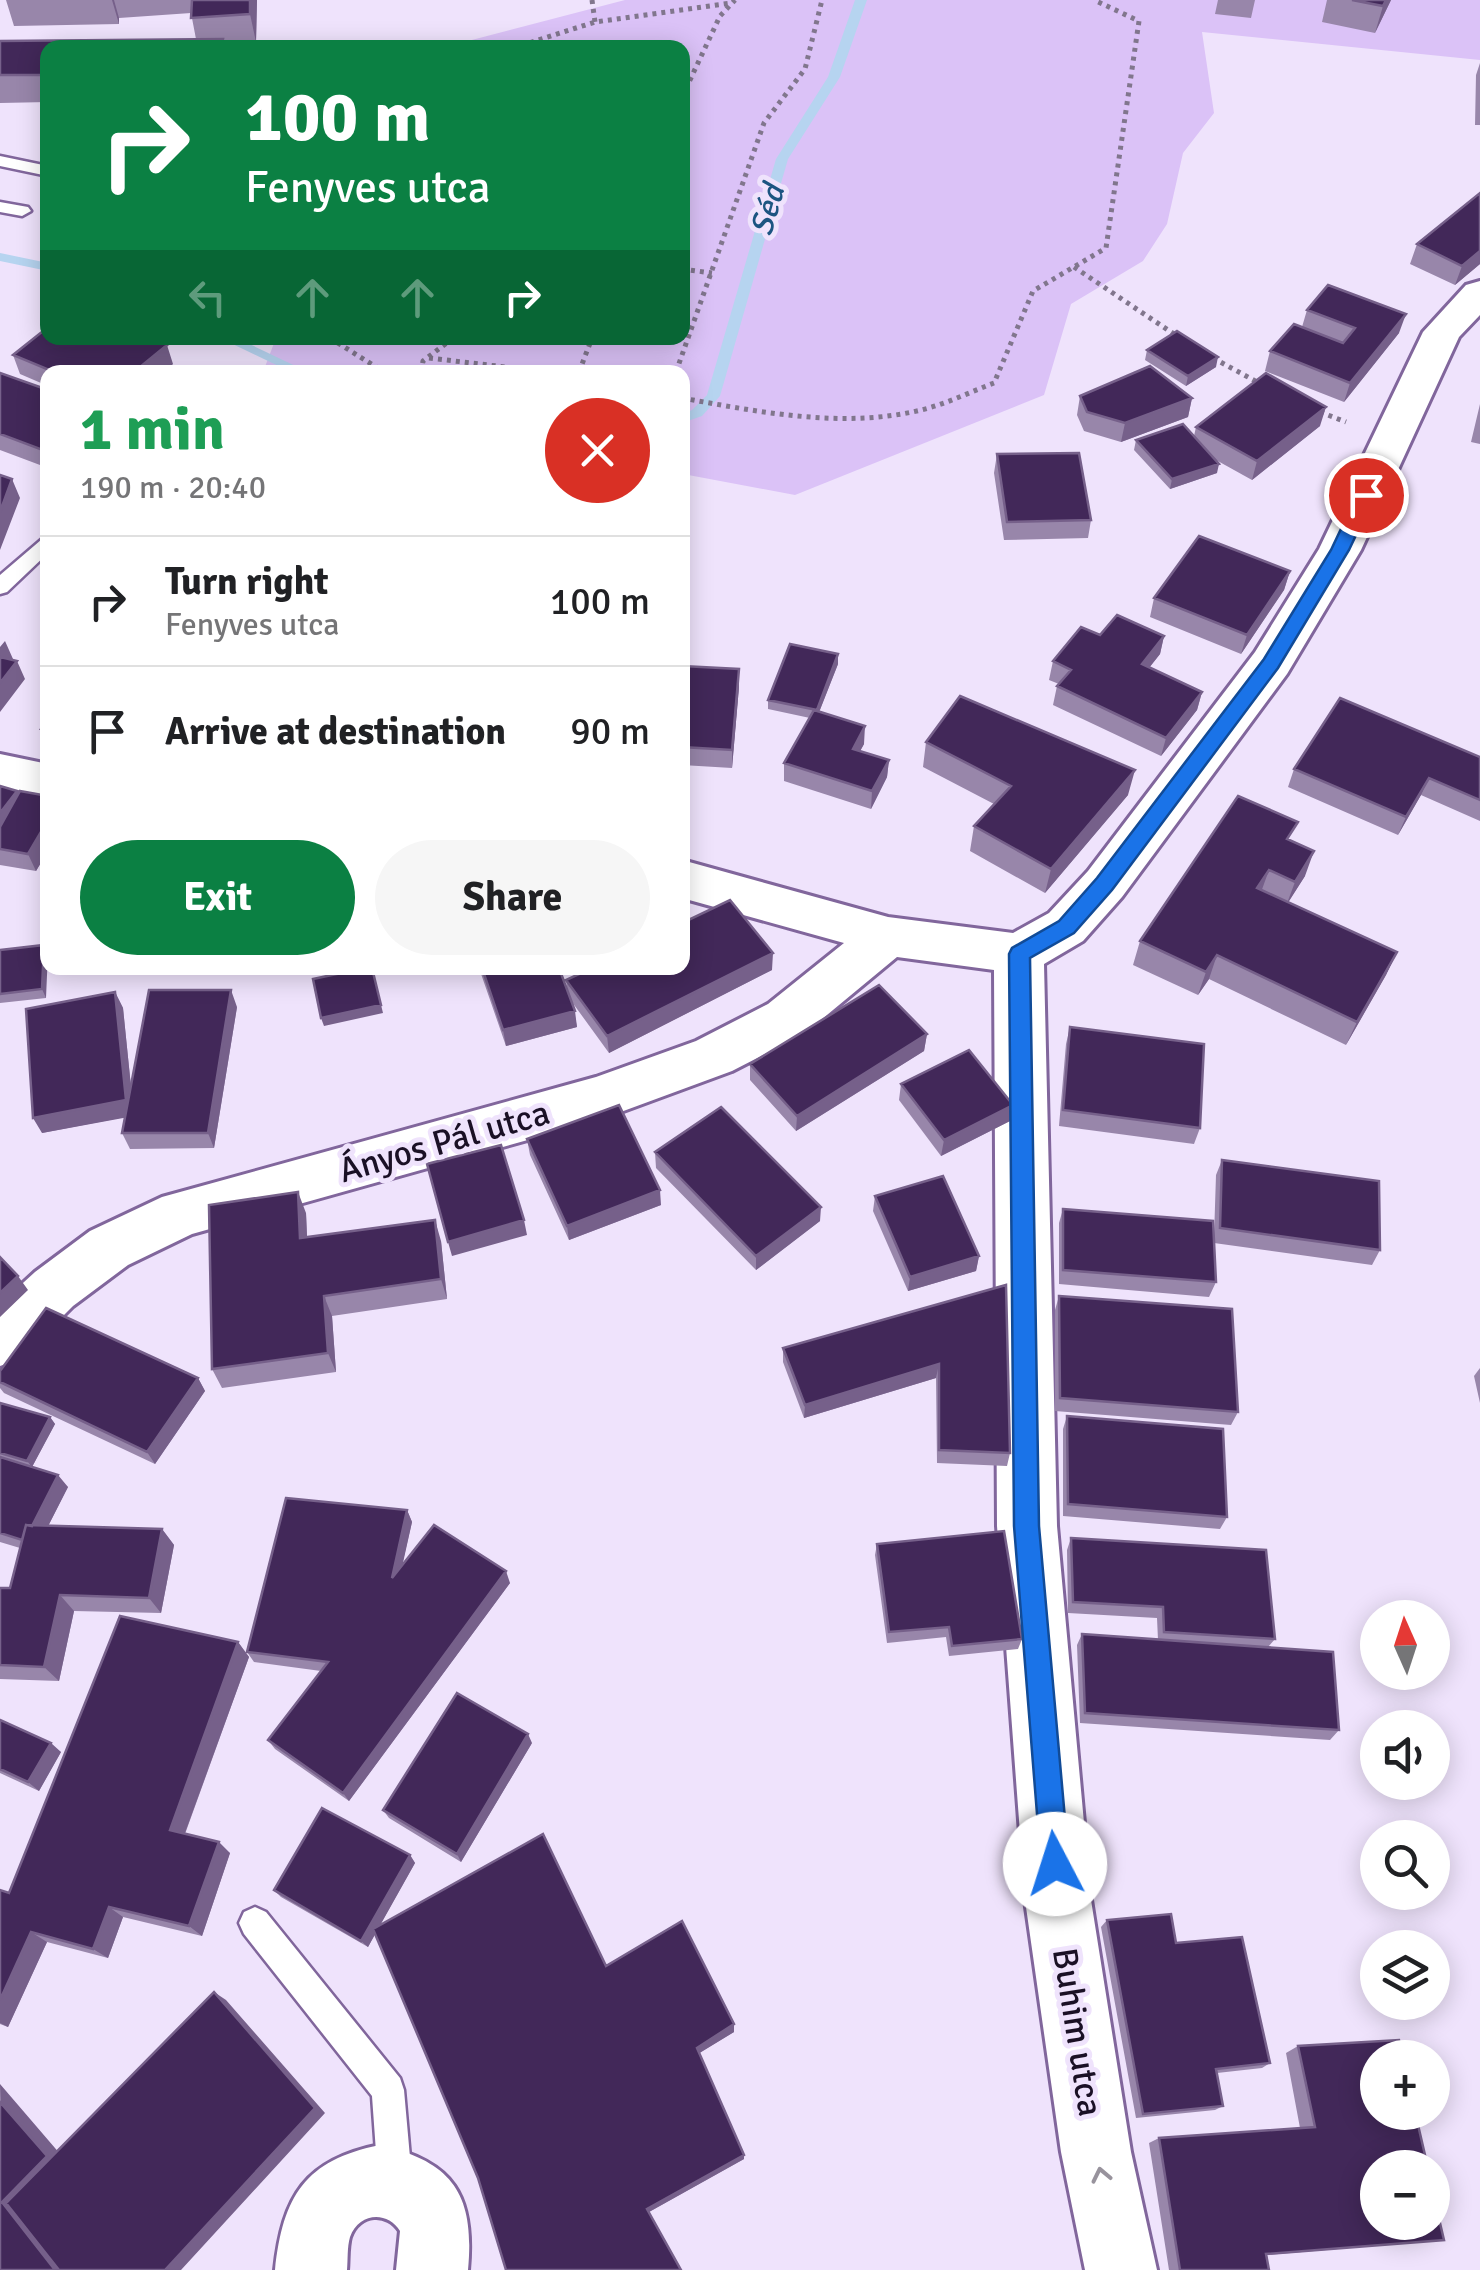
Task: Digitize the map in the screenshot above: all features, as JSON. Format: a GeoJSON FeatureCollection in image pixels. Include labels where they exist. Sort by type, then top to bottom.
{"type":"FeatureCollection","features":[{"type":"Feature","properties":{"kind":"street"},"geometry":{"type":"LineString","coordinates":[[690,881],[888,936],[1020,954],[1066,927],[1105,884],[1271,664],[1340,550],[1442,332],[1480,293]]}},
{"type":"Feature","properties":{"kind":"street"},"geometry":{"type":"LineString","coordinates":[[0,771],[40,780]]}},
{"type":"Feature","properties":{"kind":"street","name":"Ányos Pál utca"},"geometry":{"type":"LineString","coordinates":[[0,1341],[54,1289],[109,1248],[181,1214],[600,1098],[714,1056],[786,1019],[888,936]]}},
{"type":"Feature","properties":{"kind":"street","name":"Buhim utca"},"geometry":{"type":"LineString","coordinates":[[1020,954],[1026,1526],[1058,1900],[1096,2152],[1121,2270]]}},
{"type":"Feature","properties":{"kind":"street"},"geometry":{"type":"LineString","coordinates":[[311,2270],[311,2242],[320,2217],[334,2198],[353,2184],[375,2178],[396,2180],[413,2188],[435,2223],[437,2246],[432,2270]]}},
{"type":"Feature","properties":{"kind":"lane"},"geometry":{"type":"LineString","coordinates":[[0,161],[40,168]]}},
{"type":"Feature","properties":{"kind":"lane"},"geometry":{"type":"LineString","coordinates":[[0,206],[22,210]]}},
{"type":"Feature","properties":{"kind":"lane"},"geometry":{"type":"LineString","coordinates":[[0,587],[40,548]]}},
{"type":"Feature","properties":{"kind":"lane"},"geometry":{"type":"LineString","coordinates":[[255,1923],[388,2090],[396,2180]]}},
{"type":"Feature","properties":{"kind":"path"},"geometry":{"type":"LineString","coordinates":[[592,0],[595,22]]}},
{"type":"Feature","properties":{"kind":"path"},"geometry":{"type":"LineString","coordinates":[[690,334],[764,123],[805,69],[822,0]]}},
{"type":"Feature","properties":{"kind":"path"},"geometry":{"type":"LineString","coordinates":[[690,400],[748,412],[837,417],[918,411],[994,383],[1033,291],[1106,248],[1138,21],[1094,0]]}},
{"type":"Feature","properties":{"kind":"path"},"geometry":{"type":"LineString","coordinates":[[539,40],[595,22],[733,2]]}},
{"type":"Feature","properties":{"kind":"path"},"geometry":{"type":"LineString","coordinates":[[690,77],[720,16],[733,2]]}},
{"type":"Feature","properties":{"kind":"path"},"geometry":{"type":"LineString","coordinates":[[1074,267],[1181,340]]}},
{"type":"Feature","properties":{"kind":"path"},"geometry":{"type":"LineString","coordinates":[[690,270],[712,273]]}},
{"type":"Feature","properties":{"kind":"path"},"geometry":{"type":"LineString","coordinates":[[341,345],[373,365]]}},
{"type":"Feature","properties":{"kind":"path"},"geometry":{"type":"LineString","coordinates":[[422,365],[444,345]]}},
{"type":"Feature","properties":{"kind":"path"},"geometry":{"type":"LineString","coordinates":[[1212,357],[1275,391]]}},
{"type":"Feature","properties":{"kind":"path"},"geometry":{"type":"LineString","coordinates":[[429,358],[488,365]]}},
{"type":"Feature","properties":{"kind":"path"},"geometry":{"type":"LineString","coordinates":[[1308,407],[1392,440]]}},
{"type":"Feature","properties":{"kind":"shaded area"},"geometry":{"type":"Polygon","coordinates":[[[625,0],[1480,0],[1480,60],[1202,32],[1214,113],[1183,153],[1167,224],[1143,261],[1071,304],[1044,395],[795,495],[690,475],[690,365],[266,365],[273,345],[690,345],[690,40],[472,40],[625,0]]]}},
{"type":"Feature","properties":{"kind":"building"},"geometry":{"type":"Polygon","coordinates":[[[192,0],[250,0],[250,14],[191,18],[192,0]]]}},
{"type":"Feature","properties":{"kind":"building"},"geometry":{"type":"Polygon","coordinates":[[[1352,0],[1386,0],[1383,6],[1352,0]]]}},
{"type":"Feature","properties":{"kind":"building"},"geometry":{"type":"Polygon","coordinates":[[[0,41],[40,41],[40,75],[0,75],[0,41]]]}},
{"type":"Feature","properties":{"kind":"building"},"geometry":{"type":"Polygon","coordinates":[[[1480,193],[1480,251],[1462,266],[1417,244],[1480,193]]]}},
{"type":"Feature","properties":{"kind":"building"},"geometry":{"type":"Polygon","coordinates":[[[1328,285],[1406,314],[1350,383],[1270,351],[1294,324],[1343,343],[1355,328],[1307,310],[1328,285]]]}},
{"type":"Feature","properties":{"kind":"building"},"geometry":{"type":"Polygon","coordinates":[[[1177,331],[1218,357],[1188,376],[1147,350],[1177,331]]]}},
{"type":"Feature","properties":{"kind":"building"},"geometry":{"type":"Polygon","coordinates":[[[40,333],[40,345],[167,345],[143,365],[40,366],[13,355],[40,333]]]}},
{"type":"Feature","properties":{"kind":"building"},"geometry":{"type":"Polygon","coordinates":[[[1150,366],[1192,398],[1125,423],[1087,412],[1080,396],[1150,366]]]}},
{"type":"Feature","properties":{"kind":"building"},"geometry":{"type":"Polygon","coordinates":[[[0,373],[40,387],[40,449],[0,434],[0,373]]]}},
{"type":"Feature","properties":{"kind":"building"},"geometry":{"type":"Polygon","coordinates":[[[1266,373],[1326,407],[1257,461],[1196,427],[1266,373]]]}},
{"type":"Feature","properties":{"kind":"building"},"geometry":{"type":"Polygon","coordinates":[[[1183,424],[1219,464],[1172,479],[1136,440],[1183,424]]]}},
{"type":"Feature","properties":{"kind":"building"},"geometry":{"type":"Polygon","coordinates":[[[1079,453],[1091,520],[1007,522],[997,454],[1079,453]]]}},
{"type":"Feature","properties":{"kind":"building"},"geometry":{"type":"Polygon","coordinates":[[[0,475],[12,479],[0,512],[0,475]]]}},
{"type":"Feature","properties":{"kind":"building"},"geometry":{"type":"Polygon","coordinates":[[[1199,536],[1290,571],[1247,635],[1154,598],[1199,536]]]}},
{"type":"Feature","properties":{"kind":"building"},"geometry":{"type":"Polygon","coordinates":[[[1117,615],[1164,636],[1142,664],[1202,692],[1166,738],[1057,686],[1071,670],[1053,661],[1081,627],[1100,635],[1117,615]]]}},
{"type":"Feature","properties":{"kind":"building"},"geometry":{"type":"Polygon","coordinates":[[[790,644],[838,654],[817,710],[768,700],[790,644]]]}},
{"type":"Feature","properties":{"kind":"building"},"geometry":{"type":"Polygon","coordinates":[[[0,657],[17,661],[0,683],[0,657]]]}},
{"type":"Feature","properties":{"kind":"building"},"geometry":{"type":"Polygon","coordinates":[[[690,666],[739,669],[732,750],[690,747],[690,666]]]}},
{"type":"Feature","properties":{"kind":"building"},"geometry":{"type":"Polygon","coordinates":[[[960,696],[1135,770],[1051,869],[974,826],[1011,786],[926,742],[960,696]]]}},
{"type":"Feature","properties":{"kind":"building"},"geometry":{"type":"Polygon","coordinates":[[[1340,698],[1480,757],[1480,800],[1429,778],[1406,817],[1294,769],[1340,698]]]}},
{"type":"Feature","properties":{"kind":"building"},"geometry":{"type":"Polygon","coordinates":[[[814,710],[865,726],[853,749],[889,760],[872,791],[784,763],[814,710]]]}},
{"type":"Feature","properties":{"kind":"building"},"geometry":{"type":"Polygon","coordinates":[[[0,786],[17,791],[0,813],[0,786]]]}},
{"type":"Feature","properties":{"kind":"building"},"geometry":{"type":"Polygon","coordinates":[[[20,791],[40,795],[40,833],[28,854],[0,849],[0,827],[20,791]]]}},
{"type":"Feature","properties":{"kind":"building"},"geometry":{"type":"Polygon","coordinates":[[[1238,796],[1298,822],[1287,839],[1314,851],[1295,882],[1269,870],[1257,888],[1397,952],[1357,1022],[1217,955],[1206,972],[1140,941],[1238,796]]]}},
{"type":"Feature","properties":{"kind":"building"},"geometry":{"type":"Polygon","coordinates":[[[730,900],[773,953],[607,1036],[566,980],[577,975],[690,975],[690,919],[730,900]]]}},
{"type":"Feature","properties":{"kind":"building"},"geometry":{"type":"Polygon","coordinates":[[[40,945],[42,989],[0,994],[0,950],[40,945]]]}},
{"type":"Feature","properties":{"kind":"building"},"geometry":{"type":"Polygon","coordinates":[[[374,975],[381,1005],[321,1018],[313,979],[374,975]]]}},
{"type":"Feature","properties":{"kind":"building"},"geometry":{"type":"Polygon","coordinates":[[[484,975],[562,975],[575,1011],[503,1030],[484,975]]]}},
{"type":"Feature","properties":{"kind":"building"},"geometry":{"type":"Polygon","coordinates":[[[879,985],[927,1034],[797,1116],[750,1064],[879,985]]]}},
{"type":"Feature","properties":{"kind":"building"},"geometry":{"type":"Polygon","coordinates":[[[149,990],[231,990],[208,1133],[122,1133],[149,990]]]}},
{"type":"Feature","properties":{"kind":"building"},"geometry":{"type":"Polygon","coordinates":[[[115,992],[126,1100],[33,1118],[26,1009],[115,992]]]}},
{"type":"Feature","properties":{"kind":"building"},"geometry":{"type":"Polygon","coordinates":[[[1070,1027],[1204,1044],[1200,1128],[1063,1110],[1070,1027]]]}},
{"type":"Feature","properties":{"kind":"building"},"geometry":{"type":"Polygon","coordinates":[[[969,1050],[1013,1105],[944,1140],[901,1084],[969,1050]]]}},
{"type":"Feature","properties":{"kind":"building"},"geometry":{"type":"Polygon","coordinates":[[[619,1105],[660,1190],[567,1226],[527,1139],[619,1105]]]}},
{"type":"Feature","properties":{"kind":"building"},"geometry":{"type":"Polygon","coordinates":[[[721,1107],[821,1207],[756,1256],[655,1152],[721,1107]]]}},
{"type":"Feature","properties":{"kind":"building"},"geometry":{"type":"Polygon","coordinates":[[[501,1145],[524,1220],[448,1242],[427,1164],[501,1145]]]}},
{"type":"Feature","properties":{"kind":"building"},"geometry":{"type":"Polygon","coordinates":[[[1222,1160],[1379,1181],[1380,1250],[1220,1228],[1222,1160]]]}},
{"type":"Feature","properties":{"kind":"building"},"geometry":{"type":"Polygon","coordinates":[[[943,1176],[979,1256],[910,1277],[875,1196],[943,1176]]]}},
{"type":"Feature","properties":{"kind":"building"},"geometry":{"type":"Polygon","coordinates":[[[298,1192],[300,1238],[435,1220],[441,1279],[324,1296],[328,1353],[212,1369],[209,1205],[298,1192]]]}},
{"type":"Feature","properties":{"kind":"building"},"geometry":{"type":"Polygon","coordinates":[[[1063,1209],[1213,1221],[1216,1282],[1063,1270],[1063,1209]]]}},
{"type":"Feature","properties":{"kind":"building"},"geometry":{"type":"Polygon","coordinates":[[[0,1257],[18,1276],[0,1293],[0,1257]]]}},
{"type":"Feature","properties":{"kind":"building"},"geometry":{"type":"Polygon","coordinates":[[[1006,1285],[1010,1453],[939,1450],[939,1364],[805,1405],[783,1348],[1006,1285]]]}},
{"type":"Feature","properties":{"kind":"building"},"geometry":{"type":"Polygon","coordinates":[[[1059,1296],[1232,1309],[1238,1412],[1060,1398],[1059,1296]]]}},
{"type":"Feature","properties":{"kind":"building"},"geometry":{"type":"Polygon","coordinates":[[[46,1308],[198,1378],[147,1452],[0,1382],[0,1371],[46,1308]]]}},
{"type":"Feature","properties":{"kind":"building"},"geometry":{"type":"Polygon","coordinates":[[[0,1403],[50,1417],[27,1461],[0,1453],[0,1403]]]}},
{"type":"Feature","properties":{"kind":"building"},"geometry":{"type":"Polygon","coordinates":[[[1067,1416],[1223,1429],[1227,1517],[1068,1504],[1067,1416]]]}},
{"type":"Feature","properties":{"kind":"building"},"geometry":{"type":"Polygon","coordinates":[[[0,1457],[58,1475],[32,1526],[26,1525],[22,1540],[0,1533],[0,1457]]]}},
{"type":"Feature","properties":{"kind":"building"},"geometry":{"type":"Polygon","coordinates":[[[286,1498],[407,1510],[392,1578],[434,1525],[506,1571],[343,1793],[268,1740],[328,1662],[247,1652],[286,1498]]]}},
{"type":"Feature","properties":{"kind":"building"},"geometry":{"type":"Polygon","coordinates":[[[26,1525],[162,1529],[149,1598],[60,1595],[44,1667],[0,1665],[0,1588],[10,1588],[26,1525]]]}},
{"type":"Feature","properties":{"kind":"building"},"geometry":{"type":"Polygon","coordinates":[[[1004,1531],[1022,1639],[952,1646],[949,1627],[889,1632],[877,1544],[1004,1531]]]}},
{"type":"Feature","properties":{"kind":"building"},"geometry":{"type":"Polygon","coordinates":[[[1071,1538],[1266,1550],[1275,1639],[1164,1632],[1163,1607],[1073,1602],[1071,1538]]]}},
{"type":"Feature","properties":{"kind":"building"},"geometry":{"type":"Polygon","coordinates":[[[120,1616],[238,1642],[170,1830],[219,1842],[189,1926],[109,1907],[93,1949],[31,1932],[0,2000],[0,1890],[9,1893],[120,1616]]]}},
{"type":"Feature","properties":{"kind":"building"},"geometry":{"type":"Polygon","coordinates":[[[1082,1634],[1333,1652],[1339,1730],[1085,1713],[1082,1634]]]}},
{"type":"Feature","properties":{"kind":"building"},"geometry":{"type":"Polygon","coordinates":[[[457,1693],[528,1734],[457,1854],[383,1810],[457,1693]]]}},
{"type":"Feature","properties":{"kind":"building"},"geometry":{"type":"Polygon","coordinates":[[[0,1720],[51,1743],[28,1782],[0,1769],[0,1720]]]}},
{"type":"Feature","properties":{"kind":"building"},"geometry":{"type":"Polygon","coordinates":[[[322,1808],[410,1855],[361,1941],[274,1890],[322,1808]]]}},
{"type":"Feature","properties":{"kind":"building"},"geometry":{"type":"Polygon","coordinates":[[[543,1834],[606,1966],[682,1921],[734,2024],[697,2048],[744,2155],[647,2209],[681,2270],[506,2270],[478,2178],[373,1929],[543,1834]]]}},
{"type":"Feature","properties":{"kind":"building"},"geometry":{"type":"Polygon","coordinates":[[[1171,1914],[1176,1943],[1242,1937],[1270,2063],[1216,2069],[1223,2106],[1143,2114],[1107,1920],[1171,1914]]]}},
{"type":"Feature","properties":{"kind":"building"},"geometry":{"type":"Polygon","coordinates":[[[214,1992],[315,2108],[165,2270],[59,2270],[6,2203],[214,1992]]]}},
{"type":"Feature","properties":{"kind":"building"},"geometry":{"type":"Polygon","coordinates":[[[1360,2042],[1360,2130],[1419,2130],[1424,2150],[1360,2150],[1360,2240],[1444,2240],[1266,2254],[1269,2270],[1180,2270],[1159,2138],[1315,2127],[1298,2046],[1360,2042]]]}},
{"type":"Feature","properties":{"kind":"building"},"geometry":{"type":"Polygon","coordinates":[[[0,2102],[47,2156],[2,2202],[55,2270],[0,2270],[0,2102]]]}},
{"type":"Feature","properties":{"kind":"waterway","name":"Séd"},"geometry":{"type":"LineString","coordinates":[[690,416],[713,396],[782,159],[834,77],[861,0]]}},
{"type":"Feature","properties":{"kind":"waterway","name":"Séd"},"geometry":{"type":"LineString","coordinates":[[0,257],[40,265]]}},
{"type":"Feature","properties":{"kind":"waterway","name":"Séd"},"geometry":{"type":"LineString","coordinates":[[242,345],[286,365]]}},
{"type":"Feature","properties":{"kind":"route"},"geometry":{"type":"LineString","coordinates":[[1055,1864],[1026,1526],[1020,954],[1066,927],[1105,884],[1271,664],[1340,550],[1366,495]]}}]}
